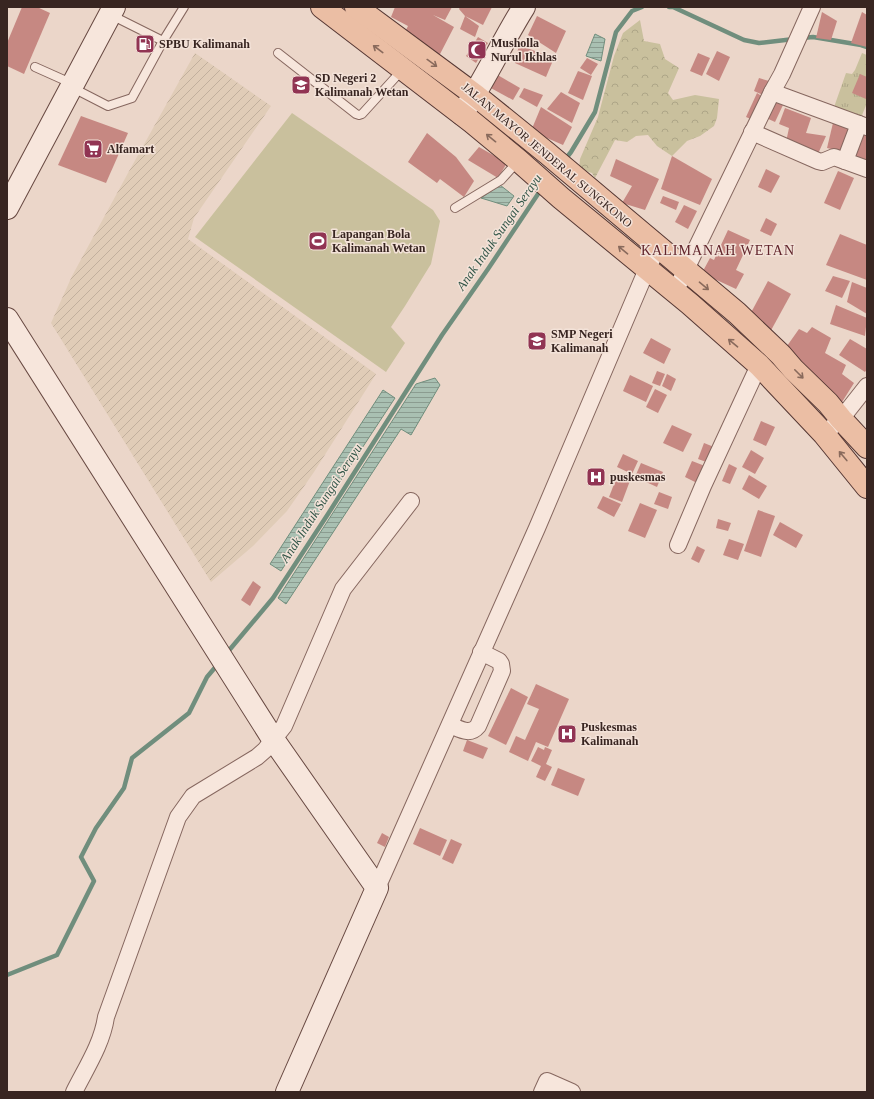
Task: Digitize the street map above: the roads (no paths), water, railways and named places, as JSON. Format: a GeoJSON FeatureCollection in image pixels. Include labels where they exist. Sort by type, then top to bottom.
{"type":"FeatureCollection","features":[{"type":"Feature","properties":{"kind":"main road","name":"JALAN MAYOR JENDERAL SUNGKONO"},"geometry":{"type":"LineString","coordinates":[[322,7],[348,11],[475,95],[548,154],[737,314],[781,354],[793,369],[828,404],[867,447]]}},
{"type":"Feature","properties":{"kind":"main road","name":"JALAN MAYOR JENDERAL SUNGKONO"},"geometry":{"type":"LineString","coordinates":[[348,11],[404,69],[525,166],[560,198],[675,292],[759,365],[824,434],[867,486]]}},
{"type":"Feature","properties":{"kind":"street"},"geometry":{"type":"LineString","coordinates":[[462,114],[475,95],[505,38],[524,7]]}},
{"type":"Feature","properties":{"kind":"street"},"geometry":{"type":"LineString","coordinates":[[675,292],[752,132],[782,74],[812,7]]}},
{"type":"Feature","properties":{"kind":"street"},"geometry":{"type":"LineString","coordinates":[[7,208],[112,11]]}},
{"type":"Feature","properties":{"kind":"street"},"geometry":{"type":"LineString","coordinates":[[772,92],[863,125],[845,161]]}},
{"type":"Feature","properties":{"kind":"street"},"geometry":{"type":"LineString","coordinates":[[752,132],[818,161],[822,162],[834,157],[867,169]]}},
{"type":"Feature","properties":{"kind":"street"},"geometry":{"type":"LineString","coordinates":[[287,1092],[450,725],[647,269],[658,248]]}},
{"type":"Feature","properties":{"kind":"street"},"geometry":{"type":"LineString","coordinates":[[7,319],[273,739],[377,888]]}},
{"type":"Feature","properties":{"kind":"street"},"geometry":{"type":"LineString","coordinates":[[678,545],[703,486],[759,365]]}},
{"type":"Feature","properties":{"kind":"street"},"geometry":{"type":"LineString","coordinates":[[824,434],[840,419],[867,386]]}},
{"type":"Feature","properties":{"kind":"street"},"geometry":{"type":"LineString","coordinates":[[74,1092],[94,1054],[105,1027],[106,1017],[178,817],[193,796],[256,757],[264,750],[284,726],[343,589],[411,501]]}},
{"type":"Feature","properties":{"kind":"street"},"geometry":{"type":"LineString","coordinates":[[450,725],[467,732],[474,731],[478,726],[502,671],[499,661],[481,652]]}},
{"type":"Feature","properties":{"kind":"street"},"geometry":{"type":"LineString","coordinates":[[542,1092],[547,1081],[572,1092]]}},
{"type":"Feature","properties":{"kind":"lane"},"geometry":{"type":"LineString","coordinates":[[35,67],[108,106],[132,98],[162,41],[184,7]]}},
{"type":"Feature","properties":{"kind":"lane"},"geometry":{"type":"LineString","coordinates":[[112,11],[162,41]]}},
{"type":"Feature","properties":{"kind":"lane"},"geometry":{"type":"LineString","coordinates":[[278,53],[359,115],[362,114],[404,69]]}},
{"type":"Feature","properties":{"kind":"lane"},"geometry":{"type":"LineString","coordinates":[[455,208],[525,166]]}},
{"type":"Feature","properties":{"kind":"water"},"geometry":{"type":"Polygon","coordinates":[[[595,34],[605,39],[601,61],[586,56],[595,34]]]}},
{"type":"Feature","properties":{"kind":"water"},"geometry":{"type":"Polygon","coordinates":[[[500,185],[514,196],[507,206],[481,198],[500,185]]]}},
{"type":"Feature","properties":{"kind":"water"},"geometry":{"type":"Polygon","coordinates":[[[435,378],[440,385],[411,435],[401,429],[286,604],[278,598],[416,384],[435,378]]]}},
{"type":"Feature","properties":{"kind":"water"},"geometry":{"type":"Polygon","coordinates":[[[383,390],[395,398],[281,571],[270,564],[383,390]]]}},
{"type":"Feature","properties":{"kind":"waterway","name":"Anak Induk Sungai Serayu"},"geometry":{"type":"LineString","coordinates":[[564,161],[595,112],[616,32],[632,11],[642,7]]}},
{"type":"Feature","properties":{"kind":"waterway","name":"Anak Induk Sungai Serayu"},"geometry":{"type":"LineString","coordinates":[[669,7],[673,7],[744,40],[759,43],[794,39]]}},
{"type":"Feature","properties":{"kind":"waterway","name":"Anak Induk Sungai Serayu"},"geometry":{"type":"LineString","coordinates":[[802,38],[813,37],[867,47]]}},
{"type":"Feature","properties":{"kind":"waterway","name":"Anak Induk Sungai Serayu"},"geometry":{"type":"LineString","coordinates":[[226,654],[273,598],[442,335],[542,188]]}},
{"type":"Feature","properties":{"kind":"waterway","name":"Anak Induk Sungai Serayu"},"geometry":{"type":"LineString","coordinates":[[7,975],[57,955],[94,881],[81,857],[96,828],[124,788],[132,758],[189,713],[207,677],[218,664]]}},
{"type":"Feature","properties":{"kind":"place","name":"SPBU Kalimanah"},"geometry":{"type":"Point","coordinates":[145,44]}},
{"type":"Feature","properties":{"kind":"place","name":"Musholla Nurul Ikhlas"},"geometry":{"type":"Point","coordinates":[477,50]}},
{"type":"Feature","properties":{"kind":"place","name":"SD Negeri 2 Kalimanah Wetan"},"geometry":{"type":"Point","coordinates":[301,85]}},
{"type":"Feature","properties":{"kind":"place","name":"Alfamart"},"geometry":{"type":"Point","coordinates":[93,149]}},
{"type":"Feature","properties":{"kind":"place","name":"Lapangan Bola Kalimanah Wetan"},"geometry":{"type":"Point","coordinates":[318,241]}},
{"type":"Feature","properties":{"kind":"place","name":"SMP Negeri Kalimanah"},"geometry":{"type":"Point","coordinates":[537,341]}},
{"type":"Feature","properties":{"kind":"place","name":"puskesmas"},"geometry":{"type":"Point","coordinates":[596,477]}},
{"type":"Feature","properties":{"kind":"place","name":"Puskesmas Kalimanah"},"geometry":{"type":"Point","coordinates":[567,734]}},
{"type":"Feature","properties":{"kind":"district","name":"KALIMANAH WETAN"},"geometry":{"type":"Point","coordinates":[718,250]}}]}
